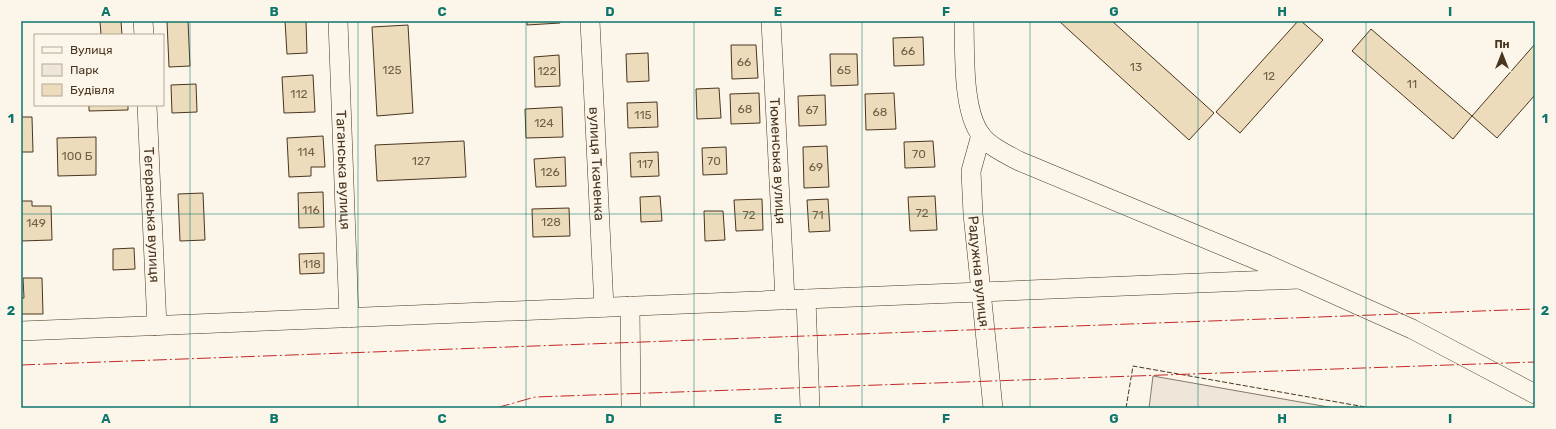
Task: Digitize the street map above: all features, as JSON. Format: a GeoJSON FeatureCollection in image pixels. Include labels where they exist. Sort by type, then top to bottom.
{"type":"FeatureCollection","features":[{"type":"Feature","properties":{"kind":"street"},"geometry":{"type":"LineString","coordinates":[[143,21],[144,34]]}},
{"type":"Feature","properties":{"kind":"street","name":"Таганська вулиця"},"geometry":{"type":"LineString","coordinates":[[338,21],[348,318]]}},
{"type":"Feature","properties":{"kind":"street","name":"вулиця Ткаченка"},"geometry":{"type":"LineString","coordinates":[[590,21],[604,307]]}},
{"type":"Feature","properties":{"kind":"street","name":"Тюменська вулиця"},"geometry":{"type":"LineString","coordinates":[[772,21],[785,300]]}},
{"type":"Feature","properties":{"kind":"street"},"geometry":{"type":"LineString","coordinates":[[964,21],[968,99],[972,118],[981,136],[999,150],[1018,161],[1299,279],[1412,329],[1535,394]]}},
{"type":"Feature","properties":{"kind":"street","name":"Тегеранська вулиця"},"geometry":{"type":"LineString","coordinates":[[147,106],[157,326]]}},
{"type":"Feature","properties":{"kind":"street","name":"Радужна вулиця"},"geometry":{"type":"LineString","coordinates":[[981,136],[972,171],[973,214],[993,408]]}},
{"type":"Feature","properties":{"kind":"street"},"geometry":{"type":"LineString","coordinates":[[21,331],[1299,279]]}},
{"type":"Feature","properties":{"kind":"street"},"geometry":{"type":"LineString","coordinates":[[806,299],[810,408]]}},
{"type":"Feature","properties":{"kind":"street"},"geometry":{"type":"LineString","coordinates":[[630,306],[631,408]]}},
{"type":"Feature","properties":{"kind":"green space"},"geometry":{"type":"Polygon","coordinates":[[[1153,376],[1334,408],[1149,408],[1153,376]]]}},
{"type":"Feature","properties":{"kind":"building"},"geometry":{"type":"Polygon","coordinates":[[[100,21],[121,21],[122,34],[101,34],[100,21]]]}},
{"type":"Feature","properties":{"kind":"building"},"geometry":{"type":"Polygon","coordinates":[[[167,21],[188,21],[190,66],[169,67],[167,21]]]}},
{"type":"Feature","properties":{"kind":"building"},"geometry":{"type":"Polygon","coordinates":[[[285,21],[306,21],[307,53],[287,54],[285,21]]]}},
{"type":"Feature","properties":{"kind":"building"},"geometry":{"type":"Polygon","coordinates":[[[527,21],[560,21],[560,23],[527,25],[527,21]]]}},
{"type":"Feature","properties":{"kind":"building"},"geometry":{"type":"Polygon","coordinates":[[[1059,21],[1112,21],[1214,113],[1189,140],[1059,21]]]}},
{"type":"Feature","properties":{"kind":"building"},"geometry":{"type":"Polygon","coordinates":[[[1298,21],[1301,21],[1323,40],[1240,133],[1216,112],[1298,21]]]}},
{"type":"Feature","properties":{"kind":"building"},"geometry":{"type":"Polygon","coordinates":[[[408,25],[413,113],[377,116],[372,27],[408,25]]]}},
{"type":"Feature","properties":{"kind":"building"},"geometry":{"type":"Polygon","coordinates":[[[1371,29],[1472,116],[1453,139],[1352,51],[1371,29]]]}},
{"type":"Feature","properties":{"kind":"building"},"geometry":{"type":"Polygon","coordinates":[[[923,37],[924,65],[894,66],[893,38],[923,37]]]}},
{"type":"Feature","properties":{"kind":"building"},"geometry":{"type":"Polygon","coordinates":[[[1535,44],[1535,95],[1497,138],[1472,116],[1535,44]]]}},
{"type":"Feature","properties":{"kind":"building"},"geometry":{"type":"Polygon","coordinates":[[[731,45],[756,45],[758,78],[732,79],[731,45]]]}},
{"type":"Feature","properties":{"kind":"building"},"geometry":{"type":"Polygon","coordinates":[[[648,53],[649,81],[627,82],[626,54],[648,53]]]}},
{"type":"Feature","properties":{"kind":"building"},"geometry":{"type":"Polygon","coordinates":[[[830,54],[857,54],[858,85],[831,86],[830,54]]]}},
{"type":"Feature","properties":{"kind":"building"},"geometry":{"type":"Polygon","coordinates":[[[559,55],[560,86],[535,87],[534,57],[559,55]]]}},
{"type":"Feature","properties":{"kind":"building"},"geometry":{"type":"Polygon","coordinates":[[[313,75],[315,112],[284,113],[282,77],[313,75]]]}},
{"type":"Feature","properties":{"kind":"building"},"geometry":{"type":"Polygon","coordinates":[[[196,84],[197,112],[172,113],[171,85],[196,84]]]}},
{"type":"Feature","properties":{"kind":"building"},"geometry":{"type":"Polygon","coordinates":[[[719,88],[721,118],[697,119],[696,89],[719,88]]]}},
{"type":"Feature","properties":{"kind":"building"},"geometry":{"type":"Polygon","coordinates":[[[759,93],[760,123],[731,124],[730,94],[759,93]]]}},
{"type":"Feature","properties":{"kind":"building"},"geometry":{"type":"Polygon","coordinates":[[[894,93],[896,129],[866,130],[865,94],[894,93]]]}},
{"type":"Feature","properties":{"kind":"building"},"geometry":{"type":"Polygon","coordinates":[[[825,95],[826,125],[799,126],[798,96],[825,95]]]}},
{"type":"Feature","properties":{"kind":"building"},"geometry":{"type":"Polygon","coordinates":[[[657,102],[658,127],[628,128],[627,103],[657,102]]]}},
{"type":"Feature","properties":{"kind":"building"},"geometry":{"type":"Polygon","coordinates":[[[89,106],[128,106],[128,110],[89,111],[89,106]]]}},
{"type":"Feature","properties":{"kind":"building"},"geometry":{"type":"Polygon","coordinates":[[[562,107],[563,137],[526,138],[525,109],[562,107]]]}},
{"type":"Feature","properties":{"kind":"building"},"geometry":{"type":"Polygon","coordinates":[[[21,117],[32,117],[33,152],[21,152],[21,117]]]}},
{"type":"Feature","properties":{"kind":"building"},"geometry":{"type":"Polygon","coordinates":[[[323,136],[325,167],[311,167],[311,176],[289,177],[287,138],[323,136]]]}},
{"type":"Feature","properties":{"kind":"building"},"geometry":{"type":"Polygon","coordinates":[[[96,137],[96,175],[58,176],[57,138],[96,137]]]}},
{"type":"Feature","properties":{"kind":"building"},"geometry":{"type":"Polygon","coordinates":[[[464,141],[466,177],[377,181],[375,145],[464,141]]]}},
{"type":"Feature","properties":{"kind":"building"},"geometry":{"type":"Polygon","coordinates":[[[933,141],[935,167],[905,168],[904,142],[933,141]]]}},
{"type":"Feature","properties":{"kind":"building"},"geometry":{"type":"Polygon","coordinates":[[[827,146],[829,187],[804,188],[803,147],[827,146]]]}},
{"type":"Feature","properties":{"kind":"building"},"geometry":{"type":"Polygon","coordinates":[[[726,147],[727,174],[703,175],[702,148],[726,147]]]}},
{"type":"Feature","properties":{"kind":"building"},"geometry":{"type":"Polygon","coordinates":[[[658,152],[659,176],[631,177],[630,153],[658,152]]]}},
{"type":"Feature","properties":{"kind":"building"},"geometry":{"type":"Polygon","coordinates":[[[565,157],[566,186],[536,187],[534,159],[565,157]]]}},
{"type":"Feature","properties":{"kind":"building"},"geometry":{"type":"Polygon","coordinates":[[[323,192],[324,227],[299,228],[298,193],[323,192]]]}},
{"type":"Feature","properties":{"kind":"building"},"geometry":{"type":"Polygon","coordinates":[[[203,193],[205,240],[180,241],[178,194],[203,193]]]}},
{"type":"Feature","properties":{"kind":"building"},"geometry":{"type":"Polygon","coordinates":[[[660,196],[662,221],[641,222],[640,197],[660,196]]]}},
{"type":"Feature","properties":{"kind":"building"},"geometry":{"type":"Polygon","coordinates":[[[935,196],[937,230],[910,231],[908,197],[935,196]]]}},
{"type":"Feature","properties":{"kind":"building"},"geometry":{"type":"Polygon","coordinates":[[[762,199],[763,230],[736,231],[734,200],[762,199]]]}},
{"type":"Feature","properties":{"kind":"building"},"geometry":{"type":"Polygon","coordinates":[[[828,199],[830,231],[809,232],[807,200],[828,199]]]}},
{"type":"Feature","properties":{"kind":"building"},"geometry":{"type":"Polygon","coordinates":[[[21,201],[32,201],[32,206],[51,206],[52,240],[21,241],[21,201]]]}},
{"type":"Feature","properties":{"kind":"building"},"geometry":{"type":"Polygon","coordinates":[[[569,208],[570,236],[533,237],[532,209],[569,208]]]}},
{"type":"Feature","properties":{"kind":"building"},"geometry":{"type":"Polygon","coordinates":[[[704,211],[723,211],[725,240],[705,241],[704,211]]]}},
{"type":"Feature","properties":{"kind":"building"},"geometry":{"type":"Polygon","coordinates":[[[134,248],[135,269],[113,270],[113,249],[134,248]]]}},
{"type":"Feature","properties":{"kind":"building"},"geometry":{"type":"Polygon","coordinates":[[[324,253],[324,273],[300,274],[299,254],[324,253]]]}},
{"type":"Feature","properties":{"kind":"building"},"geometry":{"type":"Polygon","coordinates":[[[23,278],[42,278],[43,314],[21,314],[21,298],[24,298],[23,278]]]}},
{"type":"Feature","properties":{"kind":"fence"},"geometry":{"type":"LineString","coordinates":[[1126,408],[1133,366],[1371,408]]}},
{"type":"Feature","properties":{"kind":"power"},"geometry":{"type":"LineString","coordinates":[[21,365],[1535,309]]}},
{"type":"Feature","properties":{"kind":"power"},"geometry":{"type":"LineString","coordinates":[[496,408],[535,397],[1535,362]]}}]}
